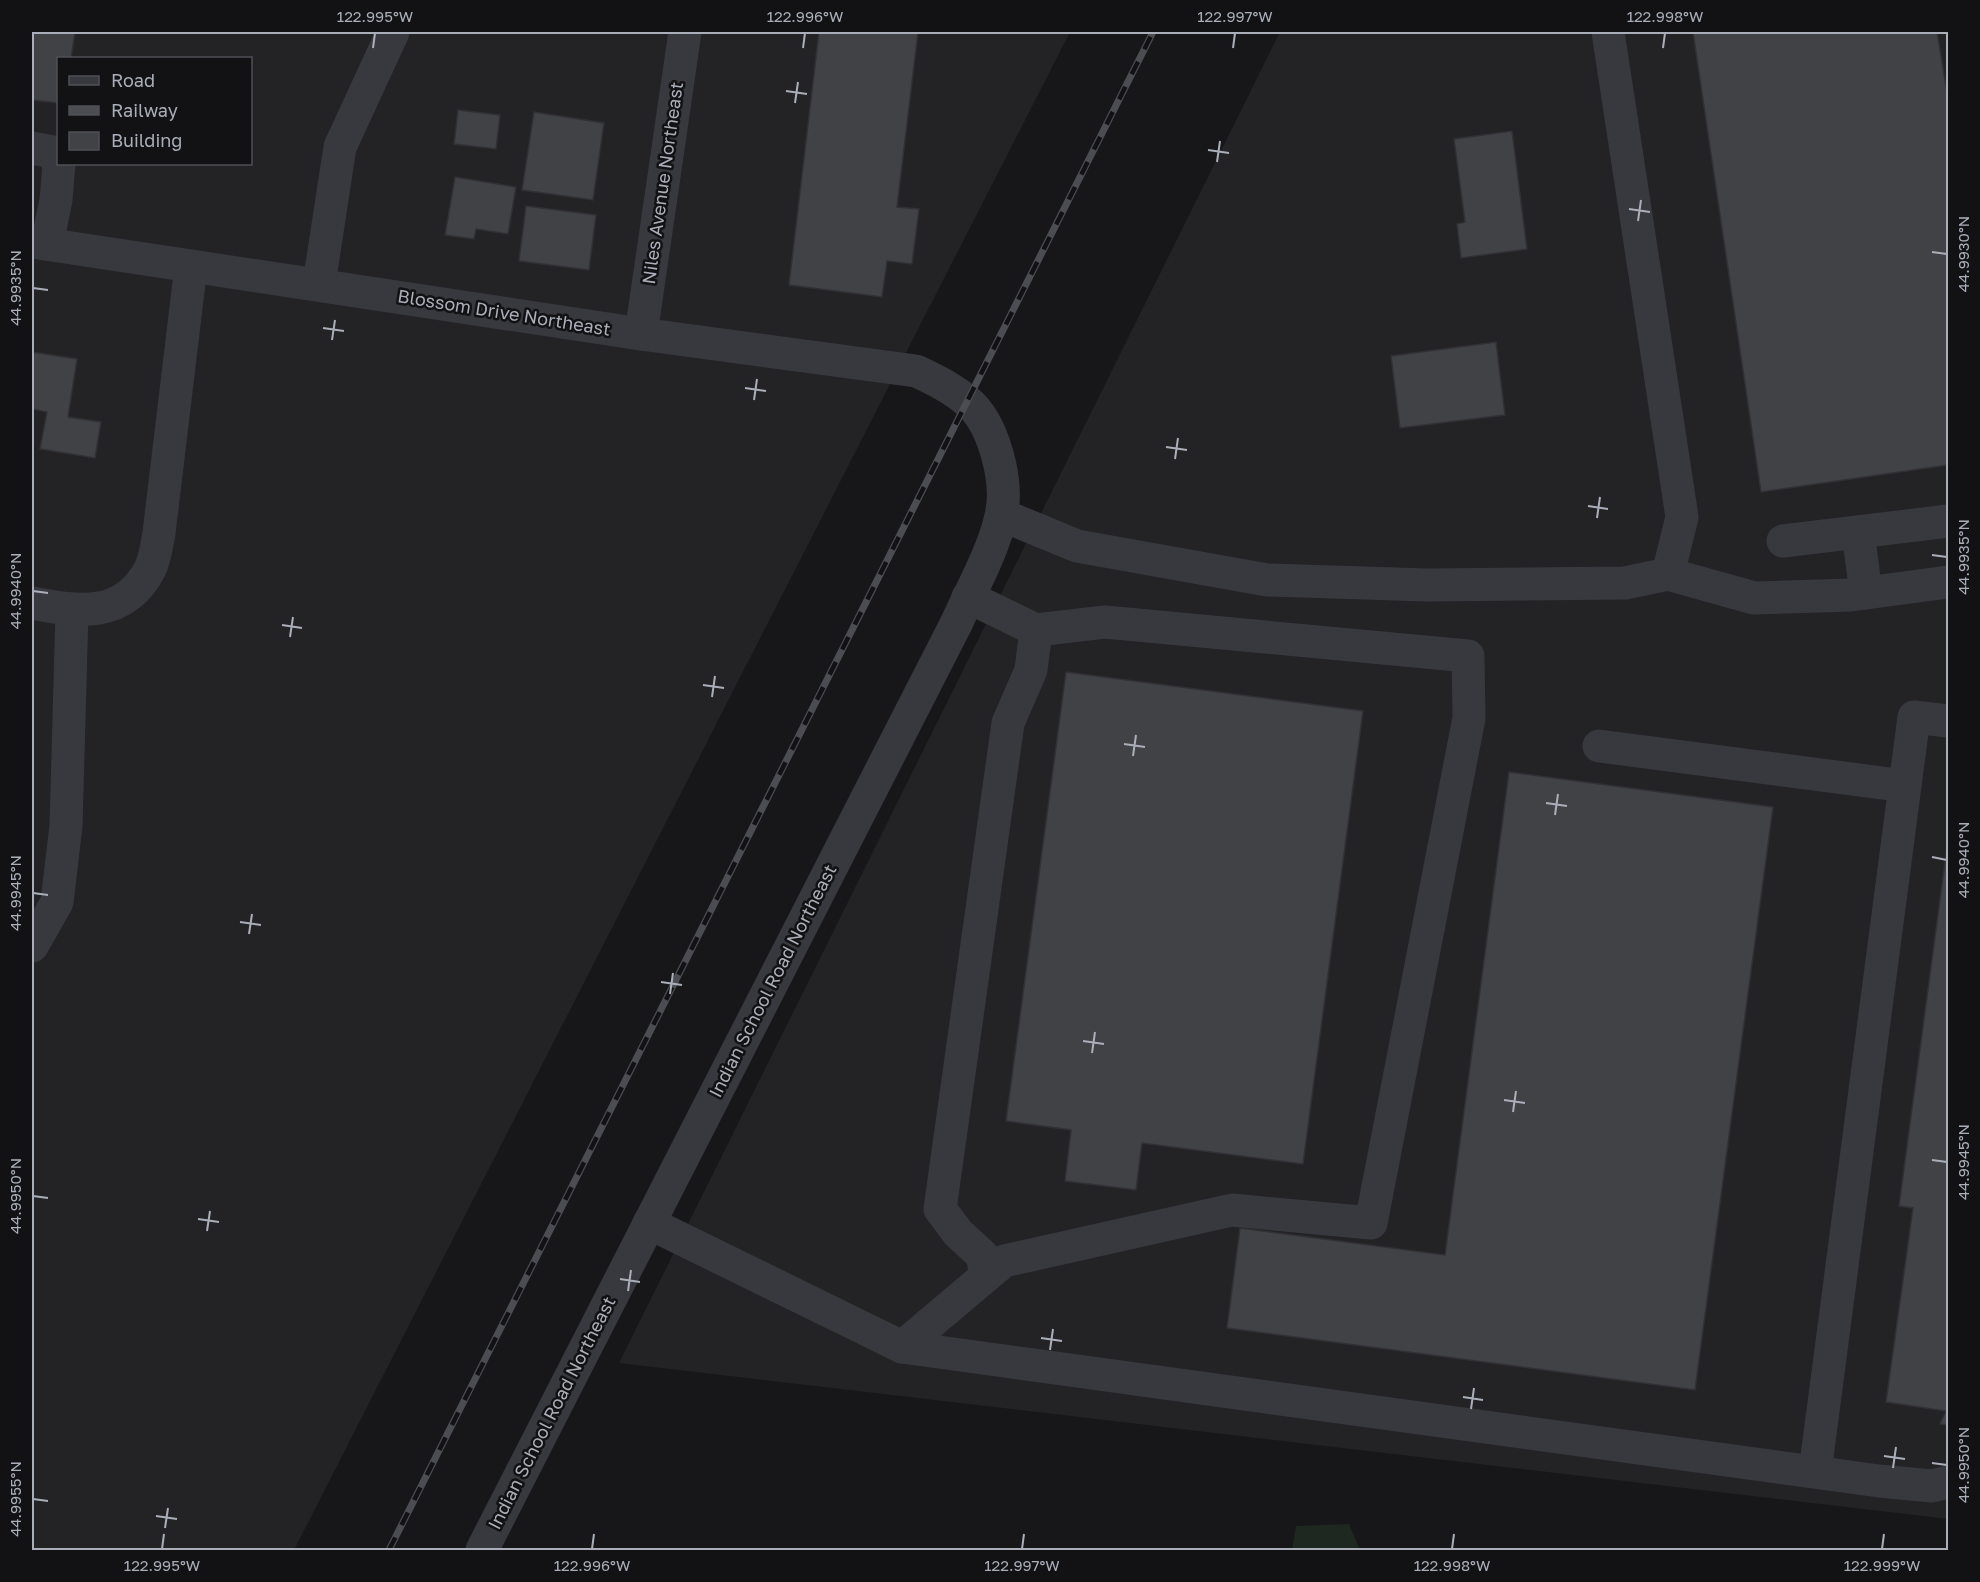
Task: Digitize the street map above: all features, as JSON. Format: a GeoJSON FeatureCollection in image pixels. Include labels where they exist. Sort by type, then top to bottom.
{"type":"FeatureCollection","features":[{"type":"Feature","properties":{"kind":"street"},"geometry":{"type":"LineString","coordinates":[[319,284],[340,147],[393,32]]}},
{"type":"Feature","properties":{"kind":"street","name":"Niles Avenue Northeast"},"geometry":{"type":"LineString","coordinates":[[641,334],[685,32]]}},
{"type":"Feature","properties":{"kind":"street"},"geometry":{"type":"LineString","coordinates":[[1608,32],[1682,517],[1668,574]]}},
{"type":"Feature","properties":{"kind":"street"},"geometry":{"type":"LineString","coordinates":[[32,148],[54,152],[57,159]]}},
{"type":"Feature","properties":{"kind":"street"},"geometry":{"type":"LineString","coordinates":[[39,243],[56,200],[59,165]]}},
{"type":"Feature","properties":{"kind":"street","name":"Blossom Drive Northeast"},"geometry":{"type":"LineString","coordinates":[[39,243],[641,334],[916,370],[938,381],[969,402]]}},
{"type":"Feature","properties":{"kind":"street"},"geometry":{"type":"LineString","coordinates":[[32,603],[72,610],[100,609],[119,602],[139,586],[151,568],[159,533],[191,266]]}},
{"type":"Feature","properties":{"kind":"street","name":"Indian School Road Northeast"},"geometry":{"type":"LineString","coordinates":[[482,1551],[968,597],[1002,515],[1003,488],[998,454],[984,424],[969,402]]}},
{"type":"Feature","properties":{"kind":"street"},"geometry":{"type":"LineString","coordinates":[[1002,515],[1077,546],[1267,580],[1427,585],[1624,583],[1668,574],[1754,598],[1866,592],[1948,582]]}},
{"type":"Feature","properties":{"kind":"street"},"geometry":{"type":"LineString","coordinates":[[1783,541],[1948,521]]}},
{"type":"Feature","properties":{"kind":"street"},"geometry":{"type":"LineString","coordinates":[[1858,532],[1866,592]]}},
{"type":"Feature","properties":{"kind":"street"},"geometry":{"type":"LineString","coordinates":[[903,1347],[1004,1261],[1232,1210],[1371,1222],[1469,718],[1468,656],[1105,622],[1036,630],[968,597]]}},
{"type":"Feature","properties":{"kind":"street"},"geometry":{"type":"LineString","coordinates":[[32,946],[57,902],[66,826],[72,610]]}},
{"type":"Feature","properties":{"kind":"street"},"geometry":{"type":"LineString","coordinates":[[986,1276],[982,1255],[958,1233],[940,1209],[1008,723],[1031,670],[1036,630]]}},
{"type":"Feature","properties":{"kind":"street"},"geometry":{"type":"LineString","coordinates":[[1815,1472],[1914,717],[1948,721]]}},
{"type":"Feature","properties":{"kind":"street"},"geometry":{"type":"LineString","coordinates":[[1599,746],[1905,786]]}},
{"type":"Feature","properties":{"kind":"street"},"geometry":{"type":"LineString","coordinates":[[649,1223],[903,1347],[1815,1472],[1932,1486],[1948,1482]]}},
{"type":"Feature","properties":{"kind":"shaded area"},"geometry":{"type":"Polygon","coordinates":[[[32,32],[1070,32],[294,1550],[32,1550],[32,32]]]}},
{"type":"Feature","properties":{"kind":"shaded area"},"geometry":{"type":"Polygon","coordinates":[[[1280,32],[1948,32],[1948,1519],[619,1363],[1280,32]]]}},
{"type":"Feature","properties":{"kind":"shaded area"},"geometry":{"type":"Polygon","coordinates":[[[1349,1524],[1360,1550],[1292,1550],[1296,1526],[1349,1524]]]}},
{"type":"Feature","properties":{"kind":"building"},"geometry":{"type":"Polygon","coordinates":[[[32,32],[75,32],[71,57],[57,57],[57,103],[32,100],[32,32]]]}},
{"type":"Feature","properties":{"kind":"building"},"geometry":{"type":"Polygon","coordinates":[[[819,32],[918,32],[897,207],[919,209],[912,264],[887,261],[882,297],[789,285],[819,32]]]}},
{"type":"Feature","properties":{"kind":"building"},"geometry":{"type":"Polygon","coordinates":[[[1693,32],[1937,32],[1948,98],[1948,465],[1761,492],[1693,32]]]}},
{"type":"Feature","properties":{"kind":"building"},"geometry":{"type":"Polygon","coordinates":[[[458,110],[500,115],[496,149],[454,144],[458,110]]]}},
{"type":"Feature","properties":{"kind":"building"},"geometry":{"type":"Polygon","coordinates":[[[534,112],[604,123],[593,200],[522,190],[534,112]]]}},
{"type":"Feature","properties":{"kind":"building"},"geometry":{"type":"Polygon","coordinates":[[[1512,131],[1527,249],[1461,258],[1457,224],[1465,222],[1454,139],[1512,131]]]}},
{"type":"Feature","properties":{"kind":"building"},"geometry":{"type":"Polygon","coordinates":[[[455,177],[516,187],[508,234],[476,229],[474,239],[445,235],[455,177]]]}},
{"type":"Feature","properties":{"kind":"building"},"geometry":{"type":"Polygon","coordinates":[[[526,206],[596,215],[589,270],[519,261],[526,206]]]}},
{"type":"Feature","properties":{"kind":"building"},"geometry":{"type":"Polygon","coordinates":[[[1496,342],[1505,415],[1400,428],[1391,356],[1496,342]]]}},
{"type":"Feature","properties":{"kind":"building"},"geometry":{"type":"Polygon","coordinates":[[[32,352],[77,359],[68,417],[101,422],[95,458],[40,449],[47,412],[32,409],[32,352]]]}},
{"type":"Feature","properties":{"kind":"building"},"geometry":{"type":"Polygon","coordinates":[[[1066,672],[1363,711],[1303,1164],[1142,1143],[1136,1190],[1065,1181],[1071,1130],[1006,1121],[1066,672]]]}},
{"type":"Feature","properties":{"kind":"building"},"geometry":{"type":"Polygon","coordinates":[[[1509,772],[1773,807],[1695,1390],[1227,1328],[1240,1228],[1445,1255],[1509,772]]]}},
{"type":"Feature","properties":{"kind":"building"},"geometry":{"type":"Polygon","coordinates":[[[1948,840],[1948,1425],[1940,1424],[1946,1411],[1886,1402],[1913,1208],[1899,1206],[1948,840]]]}},
{"type":"Feature","properties":{"kind":"railway"},"geometry":{"type":"LineString","coordinates":[[389,1550],[1153,32]]}}]}
